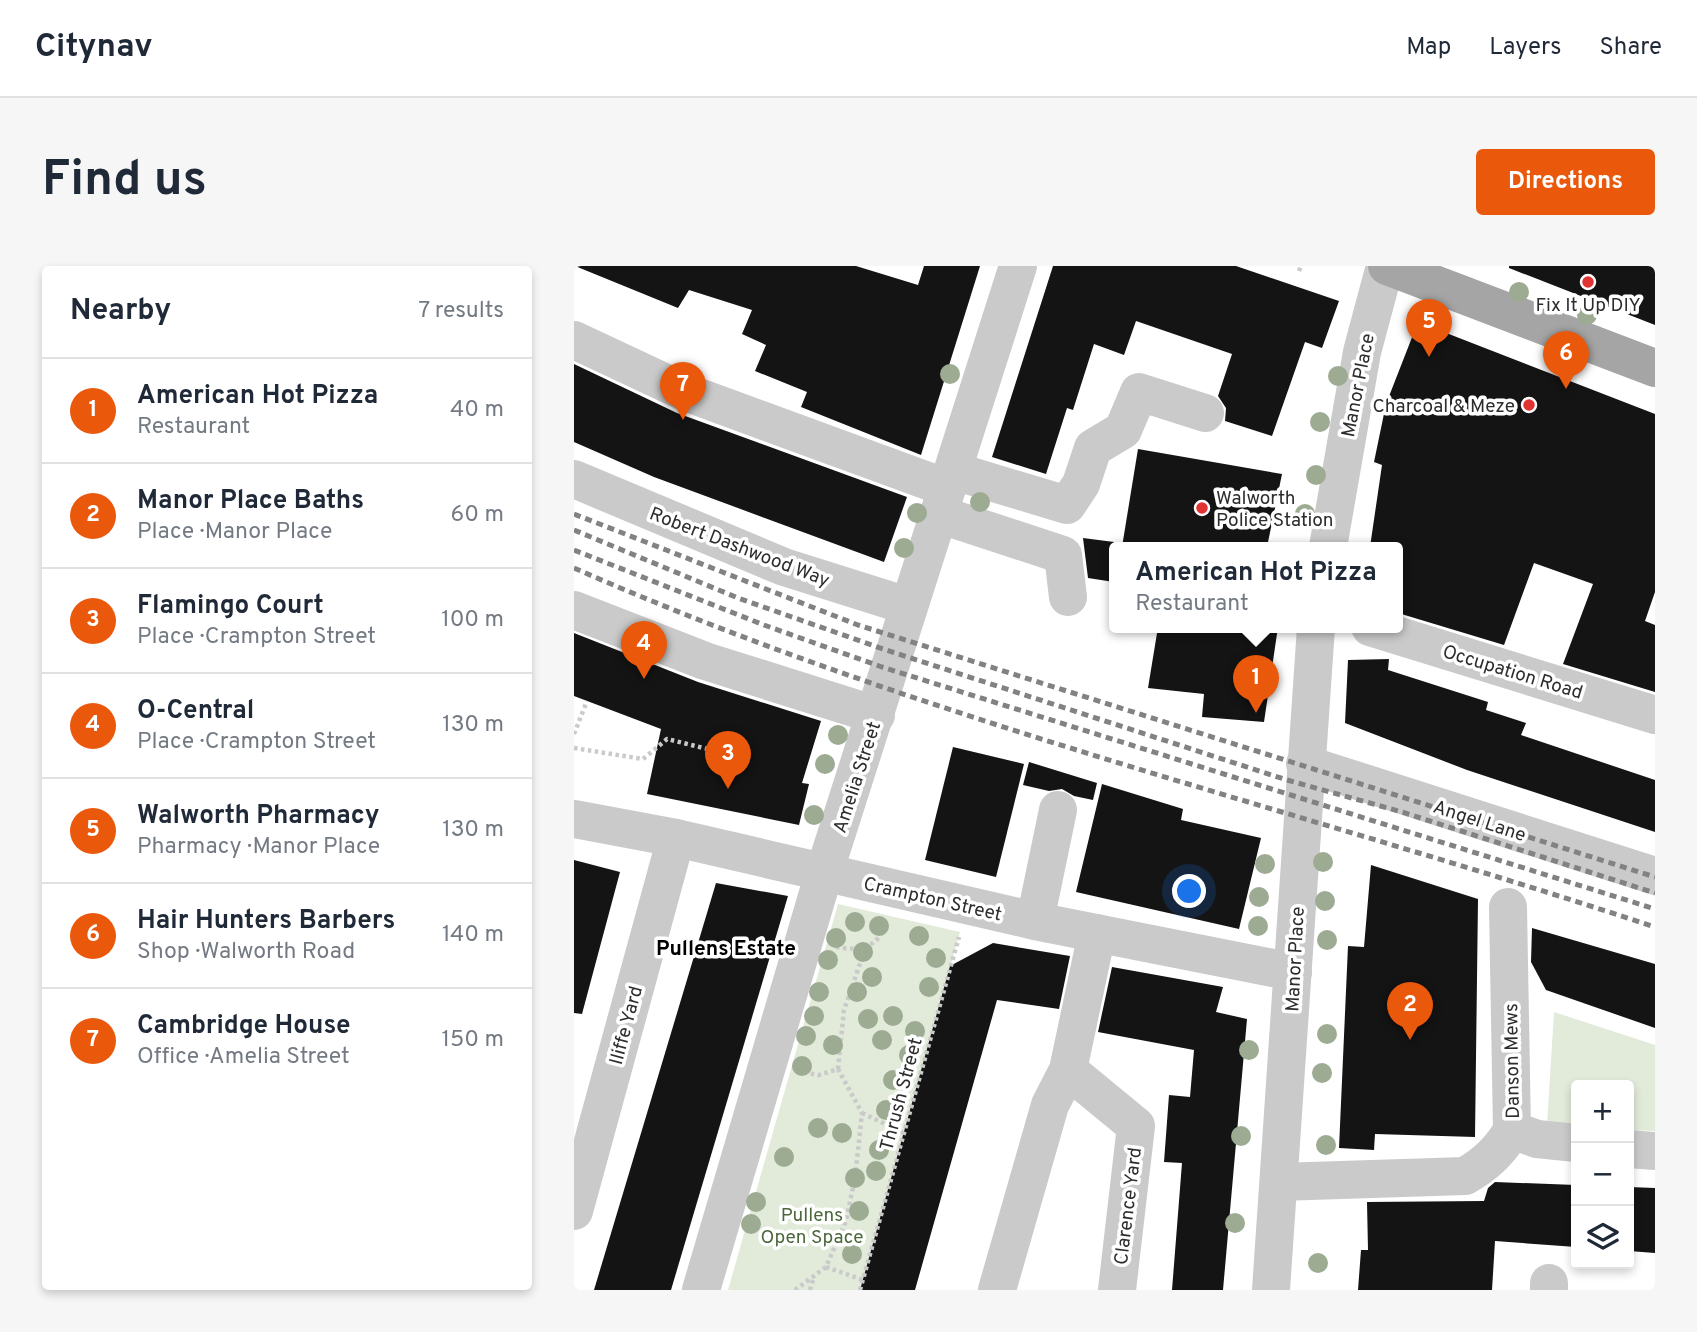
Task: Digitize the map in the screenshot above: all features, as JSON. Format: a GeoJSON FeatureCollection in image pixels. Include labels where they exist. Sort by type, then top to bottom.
{"type":"FeatureCollection","features":[{"type":"Feature","properties":{"kind":"main road"},"geometry":{"type":"LineString","coordinates":[[1386,266],[1655,368]]}},
{"type":"Feature","properties":{"kind":"street","name":"Amelia Street"},"geometry":{"type":"LineString","coordinates":[[701,1290],[824,873],[1018,266]]}},
{"type":"Feature","properties":{"kind":"street","name":"Manor Place"},"geometry":{"type":"LineString","coordinates":[[1329,542],[1362,352],[1386,266]]}},
{"type":"Feature","properties":{"kind":"street"},"geometry":{"type":"LineString","coordinates":[[574,340],[685,392],[947,491],[1063,555],[1068,597]]}},
{"type":"Feature","properties":{"kind":"street"},"geometry":{"type":"LineString","coordinates":[[947,491],[1067,505],[1081,484],[1093,447],[1124,430],[1139,392],[1205,413]]}},
{"type":"Feature","properties":{"kind":"street","name":"Robert Dashwood Way"},"geometry":{"type":"LineString","coordinates":[[574,479],[783,567],[908,606]]}},
{"type":"Feature","properties":{"kind":"street"},"geometry":{"type":"LineString","coordinates":[[574,610],[705,661],[876,715]]}},
{"type":"Feature","properties":{"kind":"street","name":"Manor Place"},"geometry":{"type":"LineString","coordinates":[[1271,1290],[1316,633]]}},
{"type":"Feature","properties":{"kind":"street","name":"Occupation Road"},"geometry":{"type":"LineString","coordinates":[[1389,633],[1655,715]]}},
{"type":"Feature","properties":{"kind":"street","name":"Angel Lane"},"geometry":{"type":"LineString","coordinates":[[1305,764],[1655,876]]}},
{"type":"Feature","properties":{"kind":"street"},"geometry":{"type":"LineString","coordinates":[[1035,921],[1058,810]]}},
{"type":"Feature","properties":{"kind":"street","name":"Crampton Street"},"geometry":{"type":"LineString","coordinates":[[574,819],[676,838],[1035,921],[1293,972]]}},
{"type":"Feature","properties":{"kind":"street","name":"Iliffe Yard"},"geometry":{"type":"LineString","coordinates":[[574,1211],[676,838]]}},
{"type":"Feature","properties":{"kind":"street","name":"Danson Mews"},"geometry":{"type":"LineString","coordinates":[[1279,1182],[1465,1176],[1480,1168],[1504,1145],[1512,1130],[1508,907]]}},
{"type":"Feature","properties":{"kind":"street"},"geometry":{"type":"LineString","coordinates":[[997,1290],[1050,1105],[1068,1070],[1097,933]]}},
{"type":"Feature","properties":{"kind":"street","name":"Clarence Yard"},"geometry":{"type":"LineString","coordinates":[[1068,1070],[1136,1126],[1116,1290]]}},
{"type":"Feature","properties":{"kind":"street"},"geometry":{"type":"LineString","coordinates":[[1512,1130],[1537,1139],[1571,1142]]}},
{"type":"Feature","properties":{"kind":"street"},"geometry":{"type":"LineString","coordinates":[[1634,1150],[1655,1152]]}},
{"type":"Feature","properties":{"kind":"path"},"geometry":{"type":"LineString","coordinates":[[574,734],[587,701]]}},
{"type":"Feature","properties":{"kind":"path"},"geometry":{"type":"LineString","coordinates":[[574,748],[643,759],[667,739],[728,754]]}},
{"type":"Feature","properties":{"kind":"path"},"geometry":{"type":"LineString","coordinates":[[795,1290],[826,1267],[846,1221],[855,1178],[862,1113],[838,1069],[844,1010],[865,949],[881,938],[900,890]]}},
{"type":"Feature","properties":{"kind":"path","name":"Thrush Street"},"geometry":{"type":"LineString","coordinates":[[860,1290],[968,906]]}},
{"type":"Feature","properties":{"kind":"path"},"geometry":{"type":"LineString","coordinates":[[804,939],[840,948],[865,949]]}},
{"type":"Feature","properties":{"kind":"path"},"geometry":{"type":"LineString","coordinates":[[769,1066],[819,1075],[838,1069]]}},
{"type":"Feature","properties":{"kind":"path"},"geometry":{"type":"LineString","coordinates":[[862,1113],[904,1133]]}},
{"type":"Feature","properties":{"kind":"path"},"geometry":{"type":"LineString","coordinates":[[826,1267],[863,1280]]}},
{"type":"Feature","properties":{"kind":"path"},"geometry":{"type":"LineString","coordinates":[[810,1290],[814,1275]]}},
{"type":"Feature","properties":{"kind":"green space","name":"Pullens Open Space"},"geometry":{"type":"Polygon","coordinates":[[[838,904],[960,932],[860,1290],[728,1290],[838,904]]]}},
{"type":"Feature","properties":{"kind":"green space"},"geometry":{"type":"Polygon","coordinates":[[[1554,1012],[1655,1045],[1655,1131],[1634,1130],[1634,1080],[1571,1080],[1571,1127],[1547,1126],[1554,1012]]]}},
{"type":"Feature","properties":{"kind":"building"},"geometry":{"type":"Polygon","coordinates":[[[575,266],[856,266],[918,285],[924,266],[980,266],[921,455],[801,407],[807,392],[755,371],[766,345],[742,334],[752,310],[689,290],[678,308],[575,266]]]}},
{"type":"Feature","properties":{"kind":"building"},"geometry":{"type":"Polygon","coordinates":[[[1053,266],[1236,266],[1339,301],[1322,348],[1305,342],[1272,436],[1225,421],[1226,408],[1218,396],[1232,354],[1136,321],[1124,355],[1094,344],[1073,410],[1067,408],[1046,474],[992,457],[1053,266]]]}},
{"type":"Feature","properties":{"kind":"building"},"geometry":{"type":"Polygon","coordinates":[[[1655,266],[1655,325],[1509,268],[1655,266]]]}},
{"type":"Feature","properties":{"kind":"building"},"geometry":{"type":"Polygon","coordinates":[[[1418,322],[1655,414],[1655,592],[1645,621],[1655,625],[1655,692],[1563,664],[1593,584],[1534,563],[1504,645],[1403,615],[1403,542],[1371,542],[1382,465],[1374,462],[1386,404],[1418,322]]]}},
{"type":"Feature","properties":{"kind":"building"},"geometry":{"type":"Polygon","coordinates":[[[574,364],[677,413],[907,497],[884,562],[654,477],[574,442],[574,364]]]}},
{"type":"Feature","properties":{"kind":"building","name":"Walworth Police Station"},"geometry":{"type":"Polygon","coordinates":[[[1138,449],[1282,474],[1268,542],[1123,542],[1138,449]]]}},
{"type":"Feature","properties":{"kind":"building"},"geometry":{"type":"Polygon","coordinates":[[[1083,538],[1114,542],[1109,542],[1109,581],[1088,578],[1083,538]]]}},
{"type":"Feature","properties":{"kind":"building"},"geometry":{"type":"Polygon","coordinates":[[[574,633],[698,682],[821,721],[802,783],[809,784],[799,825],[647,794],[661,729],[574,696],[574,633]]]}},
{"type":"Feature","properties":{"kind":"building"},"geometry":{"type":"Polygon","coordinates":[[[1157,633],[1277,633],[1264,722],[1202,717],[1204,694],[1148,688],[1157,633]]]}},
{"type":"Feature","properties":{"kind":"building"},"geometry":{"type":"Polygon","coordinates":[[[1389,659],[1388,670],[1488,702],[1486,710],[1526,723],[1521,735],[1655,780],[1655,832],[1467,770],[1345,723],[1348,660],[1389,659]]]}},
{"type":"Feature","properties":{"kind":"building"},"geometry":{"type":"Polygon","coordinates":[[[953,747],[1024,764],[996,877],[925,860],[953,747]]]}},
{"type":"Feature","properties":{"kind":"building"},"geometry":{"type":"Polygon","coordinates":[[[1029,762],[1097,783],[1093,800],[1074,796],[1062,789],[1049,791],[1023,785],[1029,762]]]}},
{"type":"Feature","properties":{"kind":"building"},"geometry":{"type":"Polygon","coordinates":[[[1102,784],[1183,809],[1181,820],[1261,838],[1239,929],[1076,892],[1102,784]]]}},
{"type":"Feature","properties":{"kind":"building"},"geometry":{"type":"Polygon","coordinates":[[[574,860],[620,872],[582,1014],[574,1013],[574,860]]]}},
{"type":"Feature","properties":{"kind":"building"},"geometry":{"type":"Polygon","coordinates":[[[1371,865],[1478,899],[1475,1137],[1375,1134],[1374,1150],[1339,1148],[1348,946],[1364,947],[1371,865]]]}},
{"type":"Feature","properties":{"kind":"building"},"geometry":{"type":"Polygon","coordinates":[[[716,883],[788,896],[671,1290],[594,1290],[716,883]]]}},
{"type":"Feature","properties":{"kind":"building"},"geometry":{"type":"Polygon","coordinates":[[[1532,928],[1655,964],[1655,1028],[1546,990],[1531,962],[1532,928]]]}},
{"type":"Feature","properties":{"kind":"building"},"geometry":{"type":"Polygon","coordinates":[[[993,943],[1070,956],[1059,1009],[997,1000],[915,1290],[860,1290],[950,966],[993,943]]]}},
{"type":"Feature","properties":{"kind":"building"},"geometry":{"type":"Polygon","coordinates":[[[1112,967],[1223,987],[1216,1012],[1247,1019],[1223,1290],[1172,1290],[1182,1163],[1164,1162],[1169,1095],[1190,1097],[1194,1050],[1098,1032],[1112,967]]]}},
{"type":"Feature","properties":{"kind":"building"},"geometry":{"type":"Polygon","coordinates":[[[1495,1182],[1571,1185],[1571,1247],[1495,1241],[1492,1290],[1358,1290],[1361,1250],[1368,1250],[1367,1202],[1484,1201],[1488,1188],[1495,1182]]]}},
{"type":"Feature","properties":{"kind":"building"},"geometry":{"type":"Polygon","coordinates":[[[1634,1187],[1655,1188],[1655,1253],[1634,1251],[1634,1187]]]}},
{"type":"Feature","properties":{"kind":"railway"},"geometry":{"type":"LineString","coordinates":[[574,514],[858,625],[1655,877]]}},
{"type":"Feature","properties":{"kind":"railway"},"geometry":{"type":"LineString","coordinates":[[574,530],[738,598],[883,649],[1287,780],[1402,812],[1655,893]]}},
{"type":"Feature","properties":{"kind":"railway"},"geometry":{"type":"LineString","coordinates":[[574,550],[764,625],[882,667],[1655,909]]}},
{"type":"Feature","properties":{"kind":"railway"},"geometry":{"type":"LineString","coordinates":[[574,568],[839,672],[974,717],[1655,927]]}},
{"type":"Feature","properties":{"kind":"place","name":"Fix It Up DIY"},"geometry":{"type":"Point","coordinates":[1588,282]}},
{"type":"Feature","properties":{"kind":"place","name":"Walworth Pharmacy"},"geometry":{"type":"Point","coordinates":[1429,357]}},
{"type":"Feature","properties":{"kind":"place","name":"Hair Hunters Barbers"},"geometry":{"type":"Point","coordinates":[1566,389]}},
{"type":"Feature","properties":{"kind":"place","name":"Charcoal & Meze"},"geometry":{"type":"Point","coordinates":[1529,405]}},
{"type":"Feature","properties":{"kind":"place","name":"Cambridge House"},"geometry":{"type":"Point","coordinates":[683,420]}},
{"type":"Feature","properties":{"kind":"place","name":"Walworth Police Station"},"geometry":{"type":"Point","coordinates":[1202,508]}},
{"type":"Feature","properties":{"kind":"place","name":"O-Central"},"geometry":{"type":"Point","coordinates":[644,679]}},
{"type":"Feature","properties":{"kind":"place","name":"American Hot Pizza"},"geometry":{"type":"Point","coordinates":[1256,713]}},
{"type":"Feature","properties":{"kind":"place","name":"Flamingo Court"},"geometry":{"type":"Point","coordinates":[728,789]}},
{"type":"Feature","properties":{"kind":"place","name":"Manor Place Baths"},"geometry":{"type":"Point","coordinates":[1410,1040]}},
{"type":"Feature","properties":{"kind":"district","name":"Pullens Estate"},"geometry":{"type":"Point","coordinates":[726,948]}}]}
